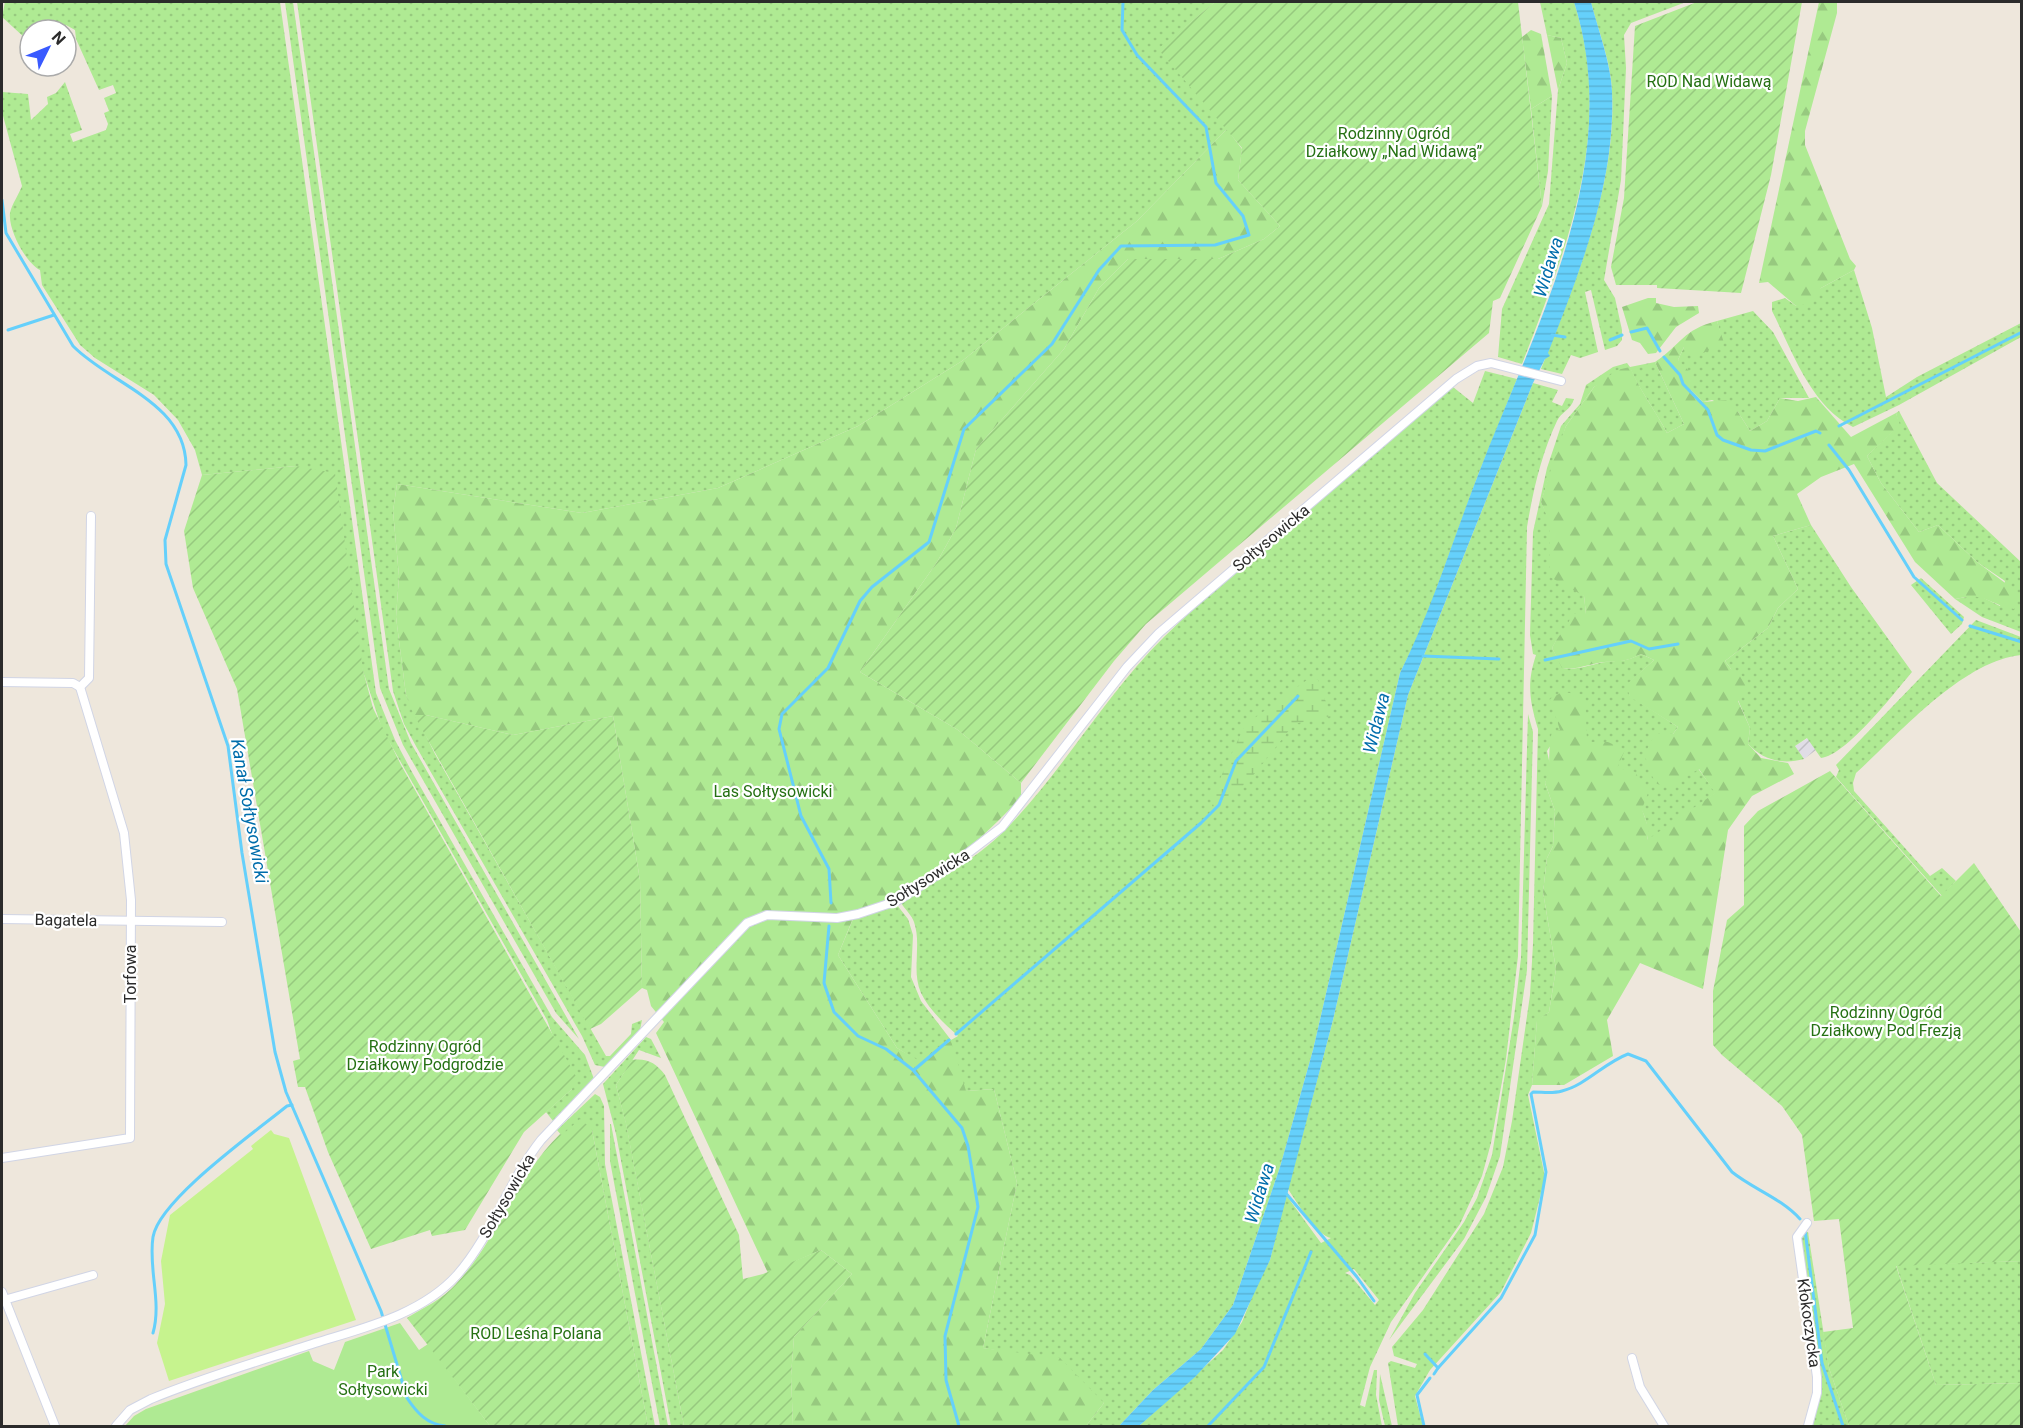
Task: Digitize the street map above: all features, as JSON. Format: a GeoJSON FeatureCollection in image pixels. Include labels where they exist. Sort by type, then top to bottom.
{"type":"FeatureCollection","features":[{"type":"Feature","properties":{"kind":"street","name":"Sołtysowicka"},"geometry":{"type":"LineString","coordinates":[[116,1426],[130,1410],[151,1398],[377,1323],[437,1293],[456,1276],[474,1251],[528,1157],[541,1140],[747,923],[767,915],[837,918],[874,910],[897,901],[982,844],[1002,827],[1127,667],[1159,633],[1456,379],[1477,366],[1491,363],[1560,381]]}},
{"type":"Feature","properties":{"kind":"street"},"geometry":{"type":"LineString","coordinates":[[2,682],[73,683],[80,687],[89,678],[91,516]]}},
{"type":"Feature","properties":{"kind":"street","name":"Torfowa"},"geometry":{"type":"LineString","coordinates":[[2,1158],[130,1138],[131,900],[124,833],[80,687]]}},
{"type":"Feature","properties":{"kind":"street","name":"Bagatela"},"geometry":{"type":"LineString","coordinates":[[2,919],[222,922]]}},
{"type":"Feature","properties":{"kind":"street","name":"Kłokoczycka"},"geometry":{"type":"LineString","coordinates":[[1807,1223],[1797,1237],[1817,1377],[1817,1393],[1808,1426]]}},
{"type":"Feature","properties":{"kind":"street"},"geometry":{"type":"LineString","coordinates":[[56,1426],[3,1296],[93,1275]]}},
{"type":"Feature","properties":{"kind":"street"},"geometry":{"type":"LineString","coordinates":[[1632,1358],[1640,1387],[1664,1426]]}},
{"type":"Feature","properties":{"kind":"shaded area"},"geometry":{"type":"Polygon","coordinates":[[[1808,738],[1816,750],[1804,759],[1795,746],[1808,738]]]}},
{"type":"Feature","properties":{"kind":"green space"},"geometry":{"type":"Polygon","coordinates":[[[5,2],[280,2],[376,693],[395,740],[412,772],[552,1017],[585,1055],[594,1079],[553,1121],[546,1112],[572,1089],[547,1020],[382,729],[296,466],[202,475],[195,450],[178,420],[154,395],[95,358],[80,345],[42,285],[40,270],[29,261],[15,237],[10,213],[22,186],[2,112],[2,92],[28,94],[31,120],[48,104],[47,97],[56,93],[65,82],[82,130],[70,134],[73,142],[106,130],[108,124],[104,113],[109,111],[104,98],[116,93],[113,85],[99,90],[78,43],[78,18],[18,18],[18,32],[2,17],[5,2]]]}},
{"type":"Feature","properties":{"kind":"green space"},"geometry":{"type":"Polygon","coordinates":[[[285,2],[293,2],[389,689],[411,743],[579,1039],[556,1013],[403,745],[380,688],[285,2]]]}},
{"type":"Feature","properties":{"kind":"green space"},"geometry":{"type":"Polygon","coordinates":[[[297,2],[1215,2],[1159,49],[1227,129],[1137,221],[962,361],[858,426],[718,488],[582,513],[397,484],[393,511],[399,576],[396,617],[406,695],[435,754],[606,1056],[610,1056],[631,1034],[632,1024],[642,1020],[640,1030],[605,1067],[595,1065],[582,1036],[404,724],[393,691],[297,2]]]}},
{"type":"Feature","properties":{"kind":"green space","name":"Rodzinny Ogród Działkowy „Nad Widawą”"},"geometry":{"type":"Polygon","coordinates":[[[1215,2],[1518,2],[1542,206],[1500,298],[1493,301],[1489,333],[1146,624],[1114,661],[1021,783],[958,730],[860,672],[937,562],[956,528],[976,449],[1064,349],[1099,288],[1128,259],[1218,259],[1264,239],[1280,226],[1238,180],[1242,148],[1158,49],[1215,2]]]}},
{"type":"Feature","properties":{"kind":"green space"},"geometry":{"type":"Polygon","coordinates":[[[1540,2],[1574,2],[1585,49],[1590,96],[1588,141],[1581,186],[1569,230],[1522,364],[1498,357],[1502,309],[1549,204],[1558,90],[1567,63],[1561,38],[1547,35],[1540,2]]]}},
{"type":"Feature","properties":{"kind":"green space"},"geometry":{"type":"Polygon","coordinates":[[[1591,2],[1686,2],[1631,23],[1624,35],[1626,68],[1621,180],[1604,280],[1615,298],[1622,340],[1617,346],[1605,350],[1591,290],[1585,292],[1598,352],[1580,358],[1571,355],[1562,374],[1541,369],[1591,233],[1601,198],[1612,126],[1612,91],[1609,69],[1591,2]]]}},
{"type":"Feature","properties":{"kind":"green space","name":"ROD Nad Widawą"},"geometry":{"type":"Polygon","coordinates":[[[1697,2],[1802,2],[1771,175],[1741,293],[1657,288],[1657,285],[1616,285],[1611,267],[1624,198],[1635,26],[1697,2]]]}},
{"type":"Feature","properties":{"kind":"green space"},"geometry":{"type":"Polygon","coordinates":[[[1819,2],[1837,2],[1837,13],[1805,131],[1805,145],[1850,259],[1856,266],[1854,270],[1821,288],[1813,302],[1796,306],[1768,282],[1759,283],[1819,2]]]}},
{"type":"Feature","properties":{"kind":"green space"},"geometry":{"type":"Polygon","coordinates":[[[1531,30],[1541,34],[1552,96],[1531,109],[1522,37],[1531,30]]]}},
{"type":"Feature","properties":{"kind":"green space"},"geometry":{"type":"Polygon","coordinates":[[[1547,35],[1561,38],[1567,63],[1558,90],[1547,35]]]}},
{"type":"Feature","properties":{"kind":"green space"},"geometry":{"type":"Polygon","coordinates":[[[1552,96],[1548,171],[1542,206],[1531,109],[1552,96]]]}},
{"type":"Feature","properties":{"kind":"green space","name":"Las Sołtysowicki"},"geometry":{"type":"Polygon","coordinates":[[[1227,129],[1242,149],[1238,180],[1280,226],[1264,239],[1218,259],[1128,259],[1099,288],[1064,349],[976,449],[956,528],[937,562],[860,672],[958,730],[1021,783],[1021,798],[978,840],[946,866],[913,889],[895,898],[856,911],[838,955],[897,1048],[918,1060],[951,1041],[966,1091],[994,1089],[1017,1183],[983,1348],[1060,1358],[1104,1403],[1086,1426],[793,1426],[791,1376],[794,1337],[852,1274],[821,1250],[768,1273],[656,1033],[664,1022],[651,1006],[647,990],[642,988],[640,880],[613,716],[513,735],[426,715],[414,715],[406,695],[396,617],[399,576],[393,511],[397,484],[582,513],[718,488],[858,426],[962,361],[1137,221],[1227,129]]]}},
{"type":"Feature","properties":{"kind":"green space"},"geometry":{"type":"Polygon","coordinates":[[[1854,270],[1872,328],[1886,397],[1917,377],[2021,323],[2021,337],[1899,405],[1853,427],[1825,405],[1804,376],[1772,311],[1772,302],[1785,298],[1796,306],[1821,288],[1854,270]]]}},
{"type":"Feature","properties":{"kind":"green space"},"geometry":{"type":"Polygon","coordinates":[[[1648,298],[1656,298],[1656,303],[1674,307],[1698,306],[1699,313],[1676,327],[1656,353],[1648,354],[1640,343],[1632,340],[1622,307],[1648,298]]]}},
{"type":"Feature","properties":{"kind":"green space"},"geometry":{"type":"Polygon","coordinates":[[[1753,311],[1773,332],[1809,398],[1780,398],[1767,421],[1750,431],[1738,412],[1712,400],[1703,402],[1691,390],[1678,360],[1684,347],[1723,343],[1717,321],[1753,311]]]}},
{"type":"Feature","properties":{"kind":"green space"},"geometry":{"type":"Polygon","coordinates":[[[1717,321],[1724,343],[1697,356],[1684,347],[1678,360],[1691,373],[1691,390],[1703,402],[1726,400],[1738,412],[1750,431],[1767,421],[1780,398],[1798,401],[1816,397],[1851,437],[1896,413],[1900,425],[1867,456],[1881,483],[1919,532],[1938,525],[1977,562],[2020,594],[2014,609],[1980,598],[1955,599],[1915,562],[1854,464],[1821,477],[1797,494],[1811,525],[1773,536],[1798,589],[1778,608],[1768,628],[1725,661],[1731,669],[1747,679],[1749,691],[1738,701],[1750,728],[1748,744],[1761,758],[1788,763],[1794,774],[1752,796],[1728,830],[1703,989],[1640,963],[1607,1020],[1613,1056],[1564,1085],[1532,1085],[1537,1020],[1549,1012],[1556,969],[1543,892],[1547,858],[1553,846],[1555,811],[1545,783],[1552,732],[1560,730],[1550,699],[1562,692],[1585,695],[1587,742],[1608,742],[1625,750],[1617,768],[1635,772],[1648,793],[1642,809],[1649,830],[1647,840],[1715,793],[1699,769],[1670,786],[1657,784],[1649,771],[1646,753],[1651,741],[1656,734],[1673,734],[1678,727],[1630,697],[1626,685],[1654,660],[1641,654],[1623,661],[1562,668],[1552,648],[1572,614],[1586,614],[1584,596],[1550,577],[1550,524],[1541,502],[1566,426],[1594,387],[1617,370],[1630,367],[1667,433],[1684,424],[1655,362],[1689,333],[1717,321]]]}},
{"type":"Feature","properties":{"kind":"green space"},"geometry":{"type":"Polygon","coordinates":[[[1655,362],[1684,424],[1667,433],[1630,368],[1594,387],[1566,426],[1541,502],[1584,596],[1586,614],[1567,628],[1552,648],[1563,668],[1577,668],[1624,660],[1641,654],[1654,660],[1627,685],[1630,696],[1678,727],[1673,734],[1716,793],[1647,841],[1648,831],[1643,812],[1617,769],[1608,742],[1587,742],[1560,730],[1547,751],[1551,770],[1545,783],[1555,811],[1553,846],[1547,858],[1543,892],[1556,969],[1549,1012],[1537,1021],[1532,1085],[1528,1095],[1545,1177],[1531,1233],[1501,1292],[1430,1370],[1415,1396],[1423,1426],[1398,1426],[1388,1363],[1391,1361],[1415,1368],[1417,1364],[1394,1356],[1392,1347],[1423,1310],[1484,1214],[1503,1167],[1512,1121],[1530,995],[1533,944],[1538,729],[1530,691],[1531,674],[1536,655],[1533,654],[1530,635],[1533,532],[1547,468],[1561,426],[1580,404],[1586,385],[1613,367],[1627,363],[1630,367],[1655,362]]]}},
{"type":"Feature","properties":{"kind":"green space"},"geometry":{"type":"Polygon","coordinates":[[[1485,371],[1517,379],[1478,475],[1423,626],[1400,673],[1313,1050],[1280,1167],[1233,1305],[1201,1349],[1153,1390],[1119,1426],[1086,1426],[1104,1403],[1018,1354],[983,1348],[1017,1183],[994,1089],[966,1091],[897,1048],[838,955],[853,919],[897,905],[908,919],[913,935],[911,977],[921,1001],[951,1040],[958,1036],[933,1011],[921,993],[917,975],[916,931],[913,920],[901,903],[969,860],[994,841],[1046,783],[1143,659],[1234,572],[1453,387],[1473,403],[1485,371]]]}},
{"type":"Feature","properties":{"kind":"green space"},"geometry":{"type":"Polygon","coordinates":[[[1533,383],[1558,390],[1552,402],[1562,406],[1566,398],[1574,399],[1571,406],[1559,418],[1546,447],[1527,527],[1518,956],[1506,1059],[1491,1143],[1482,1176],[1460,1224],[1391,1322],[1370,1367],[1360,1405],[1365,1407],[1374,1370],[1377,1370],[1376,1395],[1382,1426],[1139,1426],[1223,1350],[1242,1322],[1270,1260],[1286,1195],[1321,1243],[1331,1238],[1325,1236],[1313,1225],[1288,1189],[1333,1020],[1408,695],[1533,383]],[[1354,1269],[1345,1273],[1350,1275],[1375,1305],[1379,1300],[1354,1269]]]}},
{"type":"Feature","properties":{"kind":"green space"},"geometry":{"type":"Polygon","coordinates":[[[1899,411],[1937,483],[2021,562],[2021,632],[1982,617],[1955,599],[1978,595],[2000,606],[2005,581],[1977,562],[1938,525],[1919,532],[1881,483],[1867,456],[1899,425],[1896,413],[1899,411]]]}},
{"type":"Feature","properties":{"kind":"green space","name":"Rodzinny Ogród Działkowy Podgrodzie"},"geometry":{"type":"Polygon","coordinates":[[[296,466],[335,473],[363,670],[373,708],[401,765],[577,1078],[572,1089],[524,1132],[465,1230],[432,1236],[430,1230],[371,1249],[328,1152],[305,1087],[298,1087],[293,1061],[300,1059],[237,689],[193,588],[184,531],[202,475],[296,466]]]}},
{"type":"Feature","properties":{"kind":"green space"},"geometry":{"type":"Polygon","coordinates":[[[1811,525],[1851,587],[1912,672],[1870,722],[1832,754],[1821,758],[1807,738],[1795,746],[1804,759],[1773,760],[1760,754],[1748,744],[1750,728],[1738,700],[1731,669],[1725,661],[1768,628],[1778,608],[1798,589],[1773,536],[1811,525]]]}},
{"type":"Feature","properties":{"kind":"green space"},"geometry":{"type":"Polygon","coordinates":[[[1921,578],[1964,617],[1962,624],[1951,634],[1911,585],[1921,578]]]}},
{"type":"Feature","properties":{"kind":"green space"},"geometry":{"type":"Polygon","coordinates":[[[1976,620],[2021,637],[2021,655],[1999,660],[1976,670],[1954,685],[1932,702],[1856,773],[1853,783],[1854,791],[1930,876],[1942,868],[1956,881],[1942,896],[1836,777],[1839,770],[1836,765],[1976,620]]]}},
{"type":"Feature","properties":{"kind":"green space"},"geometry":{"type":"Polygon","coordinates":[[[1311,677],[1318,680],[1331,716],[1294,724],[1257,771],[1214,817],[1211,798],[1245,725],[1311,677]]]}},
{"type":"Feature","properties":{"kind":"green space"},"geometry":{"type":"Polygon","coordinates":[[[1528,714],[1533,732],[1527,970],[1500,1156],[1486,1197],[1464,1239],[1389,1340],[1415,1293],[1464,1222],[1477,1198],[1492,1155],[1521,958],[1528,714]]]}},
{"type":"Feature","properties":{"kind":"green space"},"geometry":{"type":"Polygon","coordinates":[[[414,715],[426,715],[513,735],[613,716],[640,880],[642,988],[601,1024],[590,1029],[414,715]]]}},
{"type":"Feature","properties":{"kind":"green space","name":"Rodzinny Ogród Działkowy Pod Frezją"},"geometry":{"type":"Polygon","coordinates":[[[1830,771],[1941,896],[1974,863],[2021,932],[2021,1261],[1896,1266],[1936,1385],[2021,1383],[2021,1426],[1849,1426],[1829,1368],[1823,1332],[1853,1328],[1839,1219],[1814,1221],[1802,1135],[1782,1106],[1713,1045],[1713,991],[1727,920],[1744,905],[1744,826],[1758,811],[1830,771]]]}},
{"type":"Feature","properties":{"kind":"green space"},"geometry":{"type":"Polygon","coordinates":[[[646,1037],[651,1039],[661,1058],[639,1050],[616,1085],[626,1123],[684,1426],[671,1426],[616,1134],[603,1084],[646,1037]]]}},
{"type":"Feature","properties":{"kind":"green space"},"geometry":{"type":"Polygon","coordinates":[[[632,1060],[651,1062],[665,1075],[739,1235],[743,1279],[763,1274],[821,1250],[852,1274],[794,1337],[791,1376],[793,1426],[684,1426],[626,1124],[616,1085],[632,1060]]]}},
{"type":"Feature","properties":{"kind":"green space"},"geometry":{"type":"Polygon","coordinates":[[[595,1094],[600,1097],[604,1106],[605,1164],[655,1426],[648,1426],[592,1130],[562,1136],[557,1130],[595,1094]]]}},
{"type":"Feature","properties":{"kind":"green space","name":"ROD Leśna Polana"},"geometry":{"type":"Polygon","coordinates":[[[580,1119],[592,1130],[648,1426],[490,1426],[407,1318],[439,1299],[456,1284],[484,1248],[518,1189],[544,1151],[560,1134],[562,1135],[580,1119]]]}},
{"type":"Feature","properties":{"kind":"green space"},"geometry":{"type":"Polygon","coordinates":[[[610,1124],[668,1426],[660,1426],[610,1161],[610,1124]]]}},
{"type":"Feature","properties":{"kind":"green space"},"geometry":{"type":"Polygon","coordinates":[[[271,1130],[274,1134],[289,1138],[356,1320],[169,1381],[157,1343],[165,1304],[161,1261],[170,1215],[253,1149],[251,1146],[271,1130]]]}},
{"type":"Feature","properties":{"kind":"green space"},"geometry":{"type":"Polygon","coordinates":[[[1808,1232],[1829,1368],[1849,1426],[1813,1426],[1821,1380],[1801,1239],[1803,1233],[1808,1232]]]}},
{"type":"Feature","properties":{"kind":"green space"},"geometry":{"type":"Polygon","coordinates":[[[2021,1261],[2021,1383],[1936,1385],[1896,1265],[2021,1261]]]}},
{"type":"Feature","properties":{"kind":"green space","name":"Park Sołtysowicki"},"geometry":{"type":"Polygon","coordinates":[[[400,1323],[419,1350],[428,1344],[490,1426],[125,1426],[134,1416],[146,1409],[309,1351],[313,1361],[334,1370],[345,1342],[400,1323]]]}},
{"type":"Feature","properties":{"kind":"green space"},"geometry":{"type":"Polygon","coordinates":[[[1380,1374],[1392,1426],[1385,1426],[1379,1400],[1380,1374]]]}},
{"type":"Feature","properties":{"kind":"water"},"geometry":{"type":"Polygon","coordinates":[[[1574,2],[1591,2],[1611,81],[1612,125],[1602,192],[1583,258],[1548,353],[1550,356],[1545,359],[1533,383],[1408,695],[1333,1020],[1270,1260],[1235,1334],[1195,1377],[1139,1426],[1119,1426],[1153,1390],[1201,1349],[1233,1305],[1280,1167],[1313,1050],[1400,673],[1432,600],[1478,475],[1547,303],[1567,244],[1582,184],[1589,124],[1587,63],[1574,2]]]}},
{"type":"Feature","properties":{"kind":"waterway"},"geometry":{"type":"LineString","coordinates":[[831,903],[829,869],[801,816],[779,729],[782,714],[828,668],[860,601],[872,587],[929,542],[964,429],[1052,344],[1099,270],[1121,246],[1215,245],[1249,235],[1243,216],[1216,183],[1206,127],[1137,55],[1122,30],[1123,2]]}},
{"type":"Feature","properties":{"kind":"waterway","name":"Kanał Sołtysowicki"},"geometry":{"type":"LineString","coordinates":[[2,200],[6,233],[73,346],[160,410],[173,425],[182,443],[186,465],[165,540],[166,564],[228,746],[242,853],[275,1052],[286,1092],[381,1311],[407,1398],[423,1417],[445,1426]]}},
{"type":"Feature","properties":{"kind":"waterway"},"geometry":{"type":"LineString","coordinates":[[8,330],[54,315]]}},
{"type":"Feature","properties":{"kind":"waterway"},"geometry":{"type":"LineString","coordinates":[[1631,332],[1647,328],[1660,351]]}},
{"type":"Feature","properties":{"kind":"waterway"},"geometry":{"type":"LineString","coordinates":[[1839,426],[2022,332]]}},
{"type":"Feature","properties":{"kind":"waterway"},"geometry":{"type":"LineString","coordinates":[[1552,335],[1565,337]]}},
{"type":"Feature","properties":{"kind":"waterway"},"geometry":{"type":"LineString","coordinates":[[1610,340],[1622,335]]}},
{"type":"Feature","properties":{"kind":"waterway"},"geometry":{"type":"LineString","coordinates":[[1664,357],[1680,375],[1683,384],[1708,410],[1717,435],[1723,440],[1751,450],[1765,451],[1816,431],[1820,433]]}},
{"type":"Feature","properties":{"kind":"waterway"},"geometry":{"type":"LineString","coordinates":[[1829,445],[1849,470],[1914,577],[1962,620]]}},
{"type":"Feature","properties":{"kind":"waterway"},"geometry":{"type":"LineString","coordinates":[[1970,626],[2022,642]]}},
{"type":"Feature","properties":{"kind":"waterway"},"geometry":{"type":"LineString","coordinates":[[1545,660],[1631,641],[1649,649],[1678,644]]}},
{"type":"Feature","properties":{"kind":"waterway"},"geometry":{"type":"LineString","coordinates":[[1423,656],[1499,659]]}},
{"type":"Feature","properties":{"kind":"waterway"},"geometry":{"type":"LineString","coordinates":[[956,1034],[1201,823],[1219,805],[1236,761],[1298,696]]}},
{"type":"Feature","properties":{"kind":"waterway"},"geometry":{"type":"LineString","coordinates":[[829,926],[824,983],[834,1012],[858,1036],[886,1049],[913,1070],[962,1128],[968,1146],[978,1207],[945,1336],[946,1380],[959,1426]]}},
{"type":"Feature","properties":{"kind":"waterway"},"geometry":{"type":"LineString","coordinates":[[914,1070],[949,1040]]}},
{"type":"Feature","properties":{"kind":"waterway"},"geometry":{"type":"LineString","coordinates":[[1438,1368],[1501,1298],[1535,1235],[1546,1172],[1531,1094],[1533,1092],[1555,1092],[1571,1088],[1628,1054],[1646,1061],[1732,1172],[1776,1199],[1800,1219]]}},
{"type":"Feature","properties":{"kind":"waterway"},"geometry":{"type":"LineString","coordinates":[[153,1333],[156,1297],[152,1249],[153,1237],[159,1222],[172,1205],[210,1167],[287,1106],[292,1105]]}},
{"type":"Feature","properties":{"kind":"waterway"},"geometry":{"type":"LineString","coordinates":[[1284,1191],[1357,1277],[1374,1301]]}},
{"type":"Feature","properties":{"kind":"waterway"},"geometry":{"type":"LineString","coordinates":[[1805,1230],[1822,1363],[1843,1426]]}},
{"type":"Feature","properties":{"kind":"waterway"},"geometry":{"type":"LineString","coordinates":[[1208,1426],[1264,1367],[1311,1252]]}},
{"type":"Feature","properties":{"kind":"waterway"},"geometry":{"type":"LineString","coordinates":[[1425,1354],[1438,1368],[1434,1374]]}},
{"type":"Feature","properties":{"kind":"waterway"},"geometry":{"type":"LineString","coordinates":[[1424,1426],[1417,1395],[1430,1378]]}},
{"type":"Feature","properties":{"kind":"water label","name":"Widawa"},"geometry":{"type":"Point","coordinates":[1548,267]}},
{"type":"Feature","properties":{"kind":"water label","name":"Widawa"},"geometry":{"type":"Point","coordinates":[1376,723]}},
{"type":"Feature","properties":{"kind":"water label","name":"Widawa"},"geometry":{"type":"Point","coordinates":[1259,1193]}}]}
